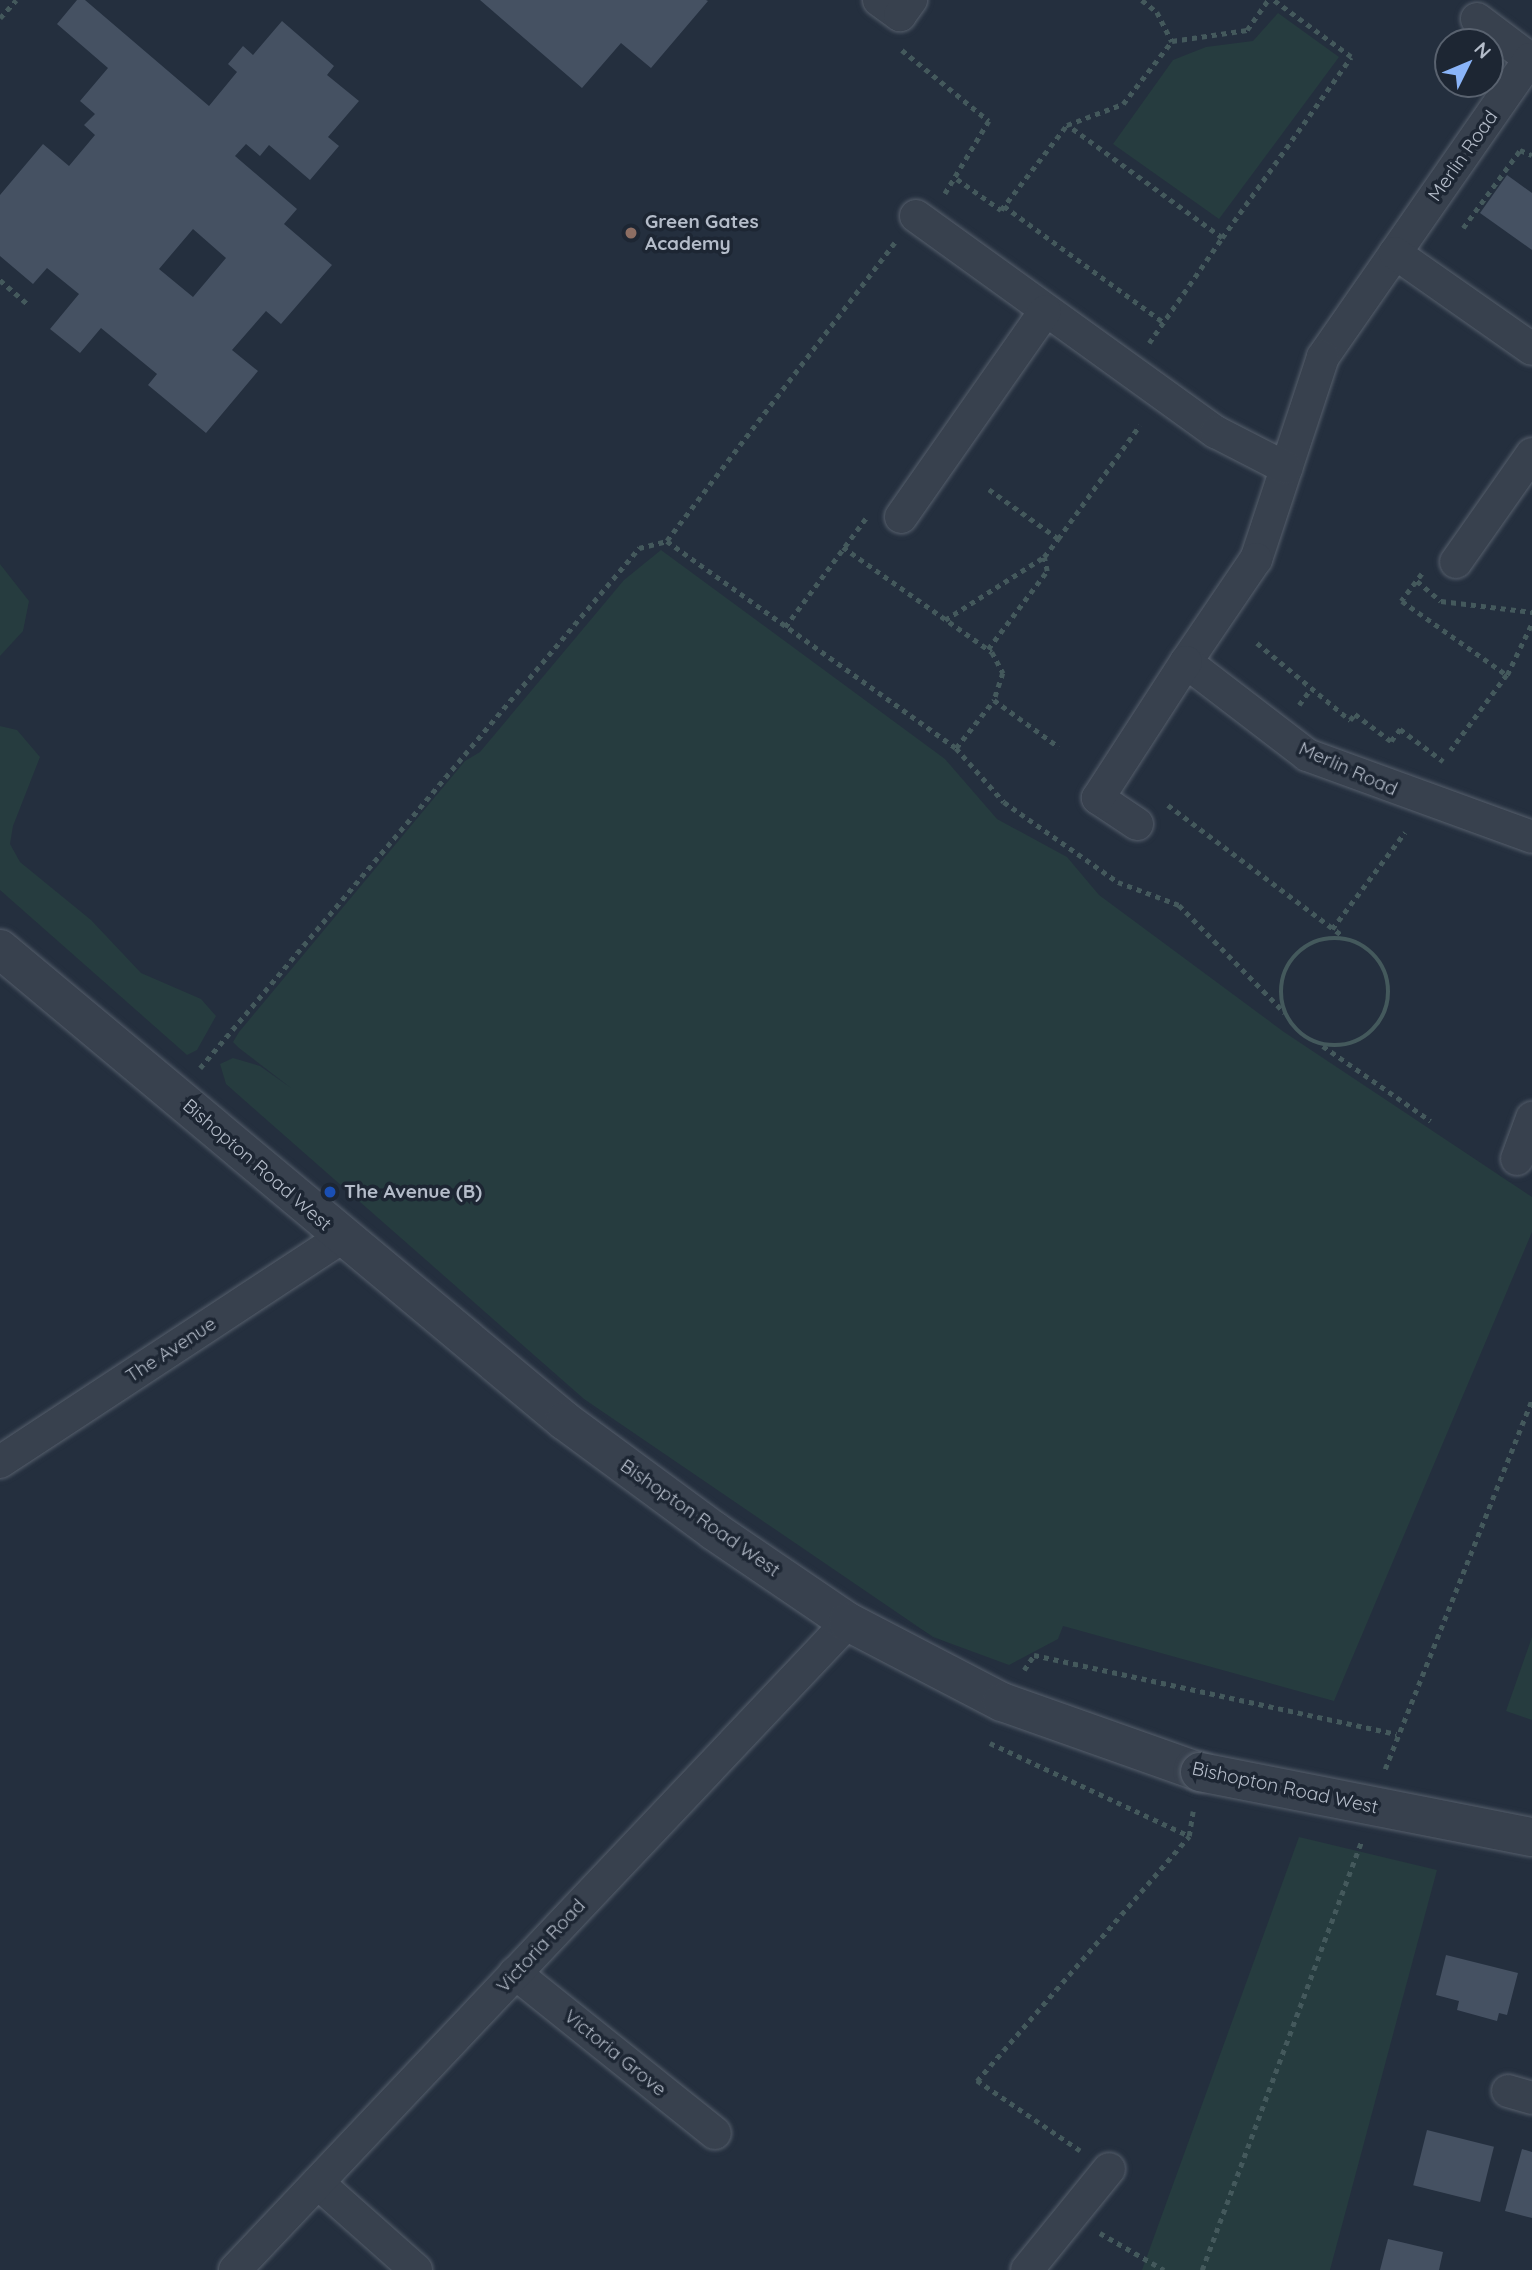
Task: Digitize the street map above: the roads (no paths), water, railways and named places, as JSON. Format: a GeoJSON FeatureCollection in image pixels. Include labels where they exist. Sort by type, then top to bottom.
{"type":"FeatureCollection","features":[{"type":"Feature","properties":{"kind":"street","name":"Merlin Road"},"geometry":{"type":"LineString","coordinates":[[1137,824],[1098,798],[1256,559],[1323,357],[1531,60],[1477,19]]}},
{"type":"Feature","properties":{"kind":"street"},"geometry":{"type":"LineString","coordinates":[[916,216],[1216,432],[1286,468]]}},
{"type":"Feature","properties":{"kind":"street"},"geometry":{"type":"LineString","coordinates":[[1395,253],[1532,349]]}},
{"type":"Feature","properties":{"kind":"street"},"geometry":{"type":"LineString","coordinates":[[901,517],[1045,311]]}},
{"type":"Feature","properties":{"kind":"street"},"geometry":{"type":"LineString","coordinates":[[1443,563],[1532,454]]}},
{"type":"Feature","properties":{"kind":"street","name":"Merlin Road"},"geometry":{"type":"LineString","coordinates":[[1186,662],[1307,755],[1532,837]]}},
{"type":"Feature","properties":{"kind":"street","name":"Bishopton Road West"},"geometry":{"type":"LineString","coordinates":[[0,949],[341,1238],[565,1421],[848,1622],[1002,1702],[1197,1786],[1532,1837]]}},
{"type":"Feature","properties":{"kind":"street"},"geometry":{"type":"LineString","coordinates":[[1517,1159],[1532,1118]]}},
{"type":"Feature","properties":{"kind":"street","name":"The Avenue"},"geometry":{"type":"LineString","coordinates":[[0,1462],[341,1238]]}},
{"type":"Feature","properties":{"kind":"street","name":"Victoria Road"},"geometry":{"type":"LineString","coordinates":[[234,2270],[848,1622]]}},
{"type":"Feature","properties":{"kind":"street","name":"Victoria Grove"},"geometry":{"type":"LineString","coordinates":[[515,1973],[715,2133]]}},
{"type":"Feature","properties":{"kind":"street"},"geometry":{"type":"LineString","coordinates":[[1027,2270],[1109,2169]]}},
{"type":"Feature","properties":{"kind":"street"},"geometry":{"type":"LineString","coordinates":[[318,2183],[416,2270]]}},
{"type":"Feature","properties":{"kind":"place","name":"Green Gates Academy"},"geometry":{"type":"Point","coordinates":[631,233]}},
{"type":"Feature","properties":{"kind":"place","name":"The Avenue (B)"},"geometry":{"type":"Point","coordinates":[330,1192]}}]}
